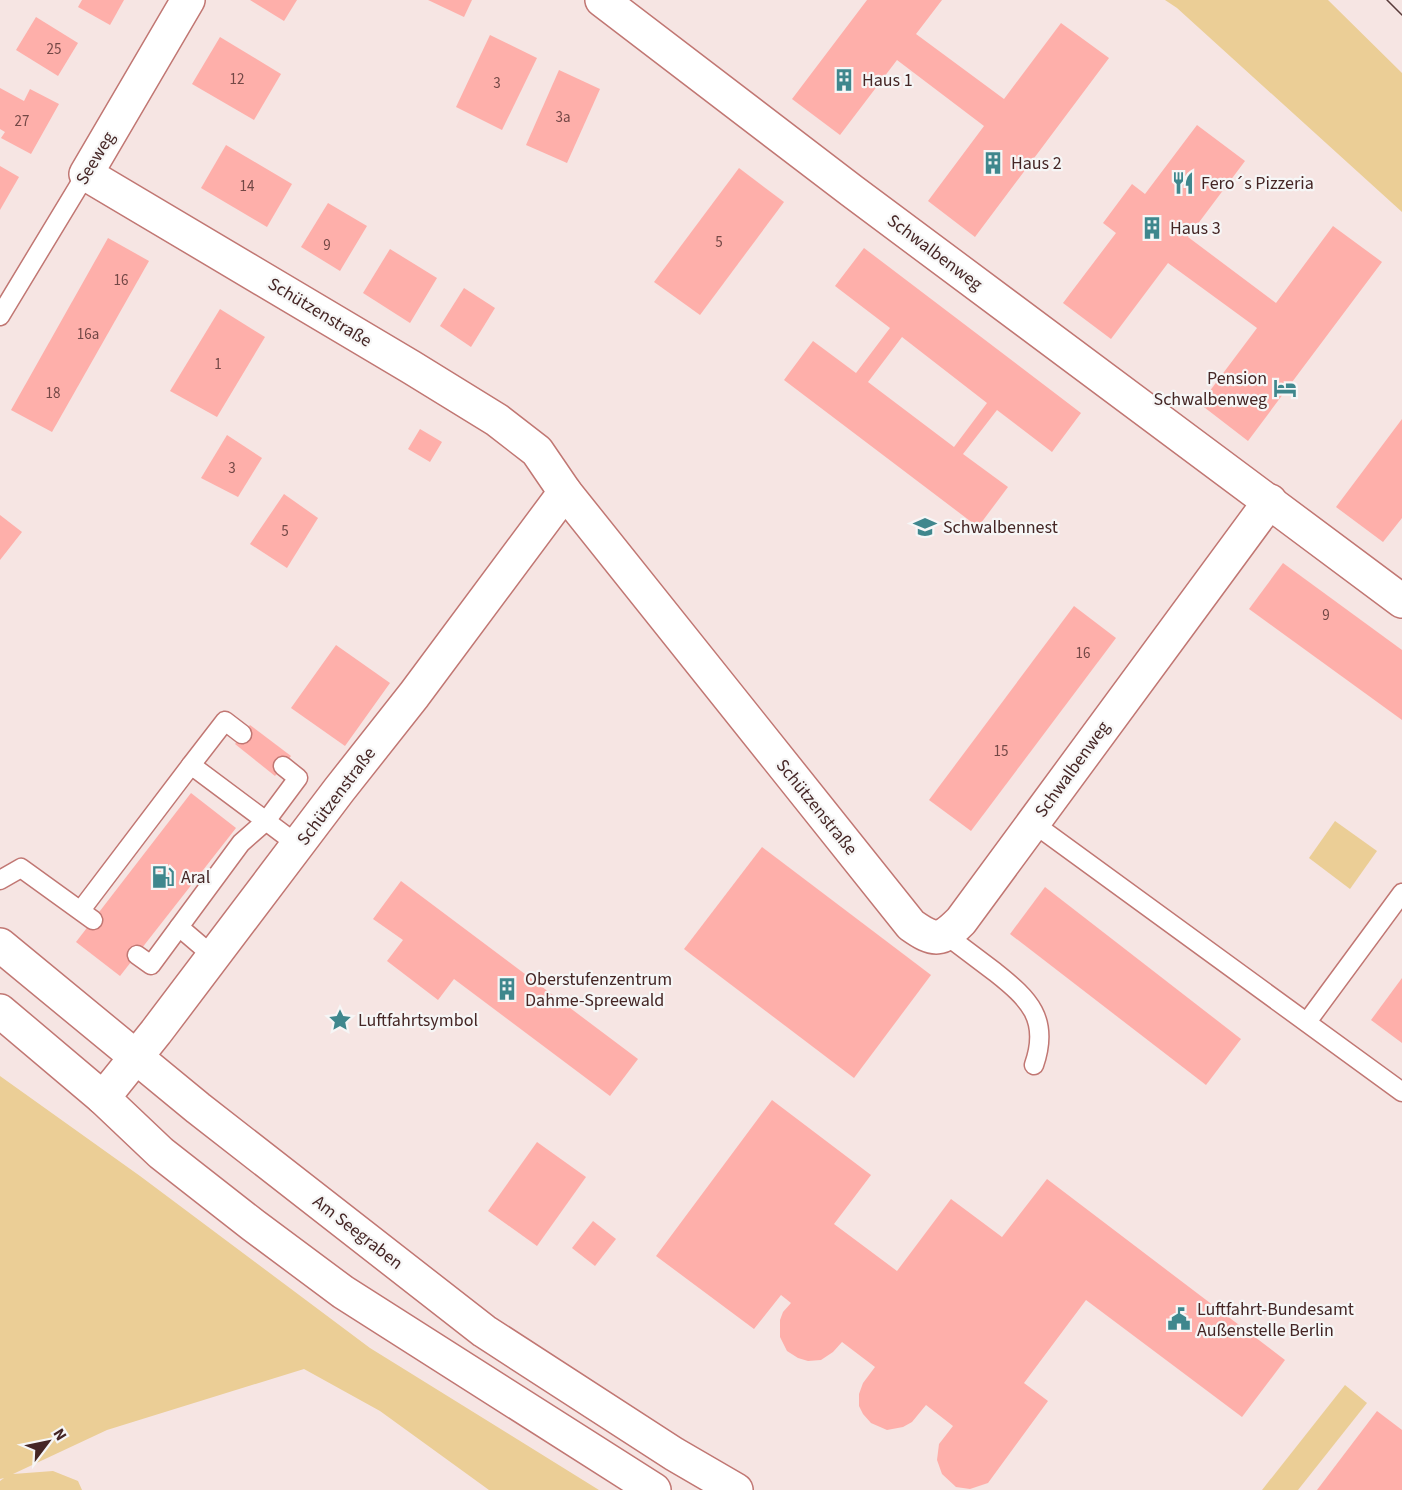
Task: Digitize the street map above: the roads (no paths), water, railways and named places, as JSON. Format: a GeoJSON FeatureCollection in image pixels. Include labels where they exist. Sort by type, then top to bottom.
{"type":"FeatureCollection","features":[{"type":"Feature","properties":{"kind":"street","name":"Seeweg"},"geometry":{"type":"LineString","coordinates":[[86,174],[188,0]]}},
{"type":"Feature","properties":{"kind":"street","name":"Schwalbenweg"},"geometry":{"type":"LineString","coordinates":[[602,0],[852,191],[1402,601]]}},
{"type":"Feature","properties":{"kind":"street","name":"Schützenstraße"},"geometry":{"type":"LineString","coordinates":[[86,174],[401,361],[496,420],[537,452],[566,492],[911,925],[925,935],[936,937],[946,935]]}},
{"type":"Feature","properties":{"kind":"street","name":"Schützenstraße"},"geometry":{"type":"LineString","coordinates":[[103,1098],[414,695],[566,492]]}},
{"type":"Feature","properties":{"kind":"street","name":"Schwalbenweg"},"geometry":{"type":"LineString","coordinates":[[1033,823],[1270,501]]}},
{"type":"Feature","properties":{"kind":"street"},"geometry":{"type":"LineString","coordinates":[[946,935],[961,921],[1033,823]]}},
{"type":"Feature","properties":{"kind":"street","name":"Am Seegraben"},"geometry":{"type":"LineString","coordinates":[[0,945],[198,1108],[484,1330],[674,1454],[736,1490]]}},
{"type":"Feature","properties":{"kind":"street"},"geometry":{"type":"LineString","coordinates":[[0,1011],[103,1098],[161,1153],[252,1225],[343,1292],[654,1490]]}},
{"type":"Feature","properties":{"kind":"lane","name":"Seeweg"},"geometry":{"type":"LineString","coordinates":[[0,316],[86,174]]}},
{"type":"Feature","properties":{"kind":"lane"},"geometry":{"type":"LineString","coordinates":[[0,880],[21,868],[87,915],[191,765],[225,721],[242,734]]}},
{"type":"Feature","properties":{"kind":"lane"},"geometry":{"type":"LineString","coordinates":[[191,765],[298,846]]}},
{"type":"Feature","properties":{"kind":"lane"},"geometry":{"type":"LineString","coordinates":[[137,955],[151,965],[241,843],[266,821],[298,778],[283,766]]}},
{"type":"Feature","properties":{"kind":"lane","name":"Schwalbenweg"},"geometry":{"type":"LineString","coordinates":[[1033,823],[1402,1092]]}},
{"type":"Feature","properties":{"kind":"lane"},"geometry":{"type":"LineString","coordinates":[[1307,1022],[1402,893]]}},
{"type":"Feature","properties":{"kind":"lane"},"geometry":{"type":"LineString","coordinates":[[179,927],[213,956]]}},
{"type":"Feature","properties":{"kind":"lane"},"geometry":{"type":"LineString","coordinates":[[946,935],[1028,1001],[1037,1020],[1039,1034],[1039,1050],[1034,1065]]}},
{"type":"Feature","properties":{"kind":"tram line"},"geometry":{"type":"LineString","coordinates":[[1387,0],[1402,15]]}},
{"type":"Feature","properties":{"kind":"place","name":"Haus 1"},"geometry":{"type":"Point","coordinates":[844,80]}},
{"type":"Feature","properties":{"kind":"place","name":"Haus 2"},"geometry":{"type":"Point","coordinates":[993,163]}},
{"type":"Feature","properties":{"kind":"place","name":"Fero´s Pizzeria"},"geometry":{"type":"Point","coordinates":[1183,183]}},
{"type":"Feature","properties":{"kind":"place","name":"Haus 3"},"geometry":{"type":"Point","coordinates":[1152,228]}},
{"type":"Feature","properties":{"kind":"place","name":"Pension Schwalbenweg"},"geometry":{"type":"Point","coordinates":[1285,388]}},
{"type":"Feature","properties":{"kind":"place","name":"Schwalbennest"},"geometry":{"type":"Point","coordinates":[925,527]}},
{"type":"Feature","properties":{"kind":"place","name":"Aral"},"geometry":{"type":"Point","coordinates":[163,877]}},
{"type":"Feature","properties":{"kind":"place","name":"Oberstufenzentrum Dahme-Spreewald"},"geometry":{"type":"Point","coordinates":[507,989]}},
{"type":"Feature","properties":{"kind":"place","name":"Luftfahrtsymbol"},"geometry":{"type":"Point","coordinates":[340,1020]}},
{"type":"Feature","properties":{"kind":"place","name":"Luftfahrt-Bundesamt Außenstelle Berlin"},"geometry":{"type":"Point","coordinates":[1179,1319]}}]}
